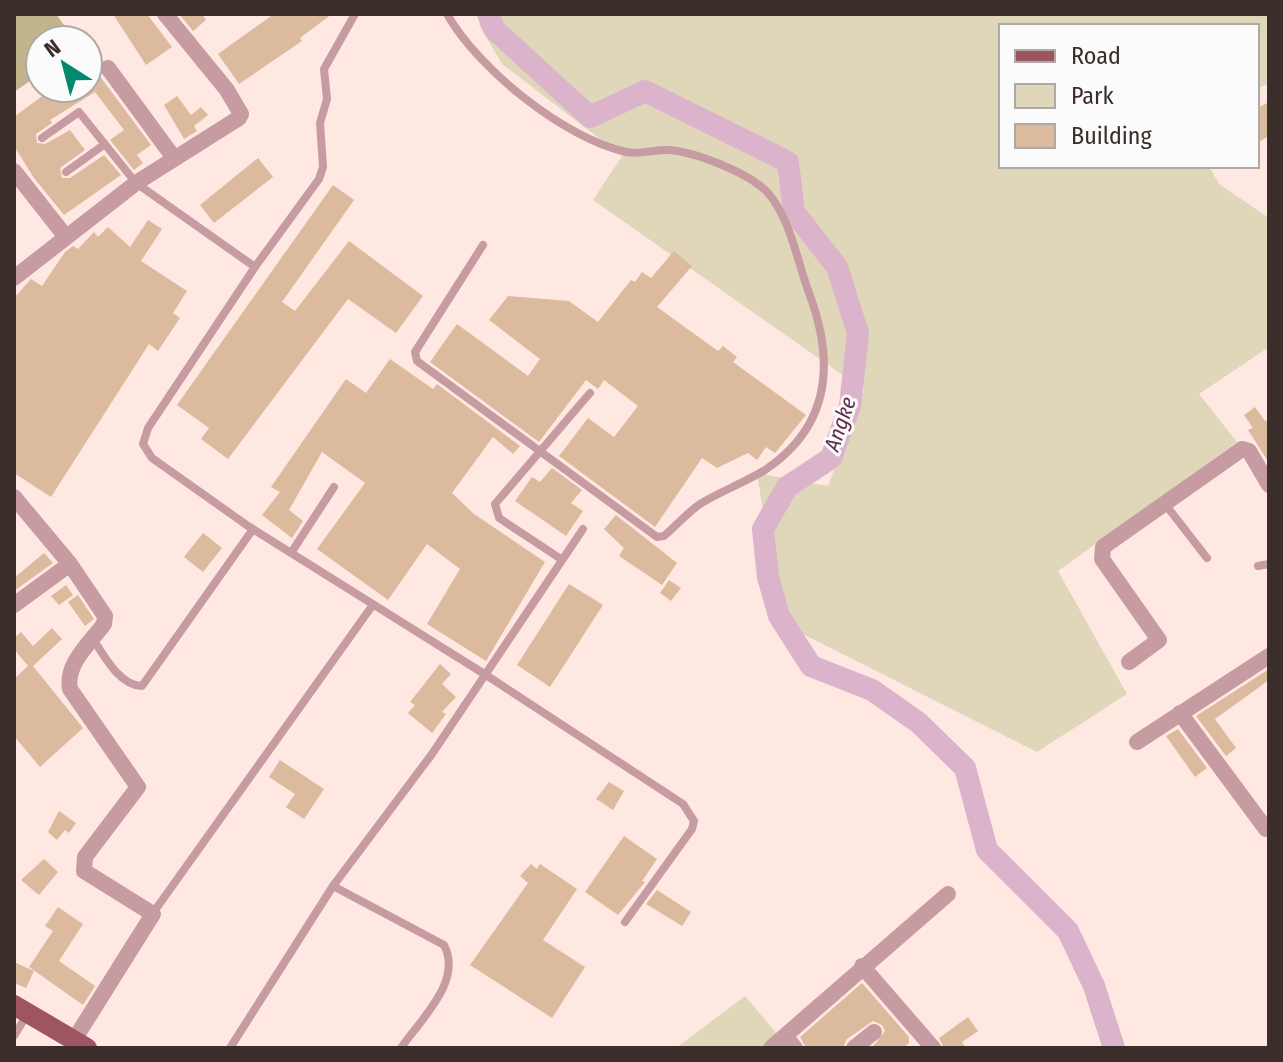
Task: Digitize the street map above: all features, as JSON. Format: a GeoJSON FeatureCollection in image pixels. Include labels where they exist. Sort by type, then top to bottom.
{"type":"FeatureCollection","features":[{"type":"Feature","properties":{"kind":"main road"},"geometry":{"type":"LineString","coordinates":[[21,1009],[71,1043]]}},
{"type":"Feature","properties":{"kind":"street"},"geometry":{"type":"LineString","coordinates":[[14,278],[136,183],[236,121],[241,114],[227,90],[165,14]]}},
{"type":"Feature","properties":{"kind":"street"},"geometry":{"type":"LineString","coordinates":[[108,68],[174,158]]}},
{"type":"Feature","properties":{"kind":"street"},"geometry":{"type":"LineString","coordinates":[[14,171],[66,237]]}},
{"type":"Feature","properties":{"kind":"street"},"geometry":{"type":"LineString","coordinates":[[1129,662],[1159,640],[1102,553],[1103,547],[1242,449],[1249,451],[1269,485]]}},
{"type":"Feature","properties":{"kind":"street"},"geometry":{"type":"LineString","coordinates":[[14,497],[70,564],[105,616],[104,624],[72,667],[68,679],[70,689],[138,787],[85,857],[84,871],[153,914],[71,1043]]}},
{"type":"Feature","properties":{"kind":"street"},"geometry":{"type":"LineString","coordinates":[[14,605],[70,564]]}},
{"type":"Feature","properties":{"kind":"street"},"geometry":{"type":"LineString","coordinates":[[1137,742],[1269,656]]}},
{"type":"Feature","properties":{"kind":"street"},"geometry":{"type":"LineString","coordinates":[[1180,713],[1266,829]]}},
{"type":"Feature","properties":{"kind":"street"},"geometry":{"type":"LineString","coordinates":[[771,1048],[790,1042],[862,966],[948,894]]}},
{"type":"Feature","properties":{"kind":"street"},"geometry":{"type":"LineString","coordinates":[[862,966],[933,1048]]}},
{"type":"Feature","properties":{"kind":"street"},"geometry":{"type":"LineString","coordinates":[[854,1048],[874,1032]]}},
{"type":"Feature","properties":{"kind":"lane"},"geometry":{"type":"LineString","coordinates":[[355,14],[324,69],[327,99],[320,123],[323,167],[319,179],[255,267],[148,428],[143,444],[152,458],[253,529],[486,675],[683,804],[690,814],[692,829],[625,922]]}},
{"type":"Feature","properties":{"kind":"lane"},"geometry":{"type":"LineString","coordinates":[[447,14],[470,48],[506,82],[583,136],[628,153],[669,150],[725,166],[767,191],[790,233],[817,315],[826,355],[822,401],[807,426],[766,469],[697,506],[664,536],[657,537],[417,361],[415,352],[483,245]]}},
{"type":"Feature","properties":{"kind":"lane"},"geometry":{"type":"LineString","coordinates":[[42,138],[77,111],[136,183],[255,267]]}},
{"type":"Feature","properties":{"kind":"lane"},"geometry":{"type":"LineString","coordinates":[[66,172],[105,144]]}},
{"type":"Feature","properties":{"kind":"lane"},"geometry":{"type":"LineString","coordinates":[[561,559],[499,518],[494,511],[495,504],[590,393]]}},
{"type":"Feature","properties":{"kind":"lane"},"geometry":{"type":"LineString","coordinates":[[291,553],[334,487]]}},
{"type":"Feature","properties":{"kind":"lane"},"geometry":{"type":"LineString","coordinates":[[1164,504],[1207,558]]}},
{"type":"Feature","properties":{"kind":"lane"},"geometry":{"type":"LineString","coordinates":[[93,639],[122,677],[137,687],[142,686],[253,529]]}},
{"type":"Feature","properties":{"kind":"lane"},"geometry":{"type":"LineString","coordinates":[[230,1048],[333,886],[486,675],[583,529]]}},
{"type":"Feature","properties":{"kind":"lane"},"geometry":{"type":"LineString","coordinates":[[1258,566],[1269,564]]}},
{"type":"Feature","properties":{"kind":"lane"},"geometry":{"type":"LineString","coordinates":[[153,914],[372,606]]}},
{"type":"Feature","properties":{"kind":"lane"},"geometry":{"type":"LineString","coordinates":[[333,886],[444,945],[452,960],[449,978],[401,1048]]}},
{"type":"Feature","properties":{"kind":"lane"},"geometry":{"type":"LineString","coordinates":[[14,1036],[21,1009]]}},
{"type":"Feature","properties":{"kind":"green space"},"geometry":{"type":"Polygon","coordinates":[[[490,14],[1269,14],[1269,83],[1259,88],[1259,24],[999,24],[999,168],[1210,168],[1219,184],[1269,218],[1269,347],[1199,394],[1237,442],[1058,571],[1127,694],[1037,752],[781,623],[757,473],[828,486],[864,390],[593,200],[622,156],[502,64],[479,25],[490,14]]]}},
{"type":"Feature","properties":{"kind":"green space"},"geometry":{"type":"Polygon","coordinates":[[[745,996],[777,1034],[762,1048],[676,1048],[745,996]]]}},
{"type":"Feature","properties":{"kind":"shaded area"},"geometry":{"type":"Polygon","coordinates":[[[14,14],[56,14],[63,24],[24,24],[24,85],[14,92],[14,14]]]}},
{"type":"Feature","properties":{"kind":"building"},"geometry":{"type":"Polygon","coordinates":[[[113,14],[147,14],[172,47],[146,65],[113,14]]]}},
{"type":"Feature","properties":{"kind":"building"},"geometry":{"type":"Polygon","coordinates":[[[179,14],[202,14],[206,20],[193,31],[179,14]]]}},
{"type":"Feature","properties":{"kind":"building"},"geometry":{"type":"Polygon","coordinates":[[[274,14],[332,14],[300,38],[302,41],[239,84],[218,54],[274,14]]]}},
{"type":"Feature","properties":{"kind":"building"},"geometry":{"type":"Polygon","coordinates":[[[104,82],[151,145],[137,155],[143,163],[134,170],[110,140],[124,130],[104,104],[104,82]]]}},
{"type":"Feature","properties":{"kind":"building"},"geometry":{"type":"Polygon","coordinates":[[[177,96],[191,115],[201,107],[208,115],[194,126],[197,131],[184,139],[164,105],[177,96]]]}},
{"type":"Feature","properties":{"kind":"building"},"geometry":{"type":"Polygon","coordinates":[[[1269,102],[1269,136],[1259,142],[1259,107],[1269,102]]]}},
{"type":"Feature","properties":{"kind":"building"},"geometry":{"type":"Polygon","coordinates":[[[31,104],[76,104],[50,120],[52,123],[36,134],[37,143],[45,144],[70,130],[85,150],[60,168],[62,178],[70,178],[104,155],[121,175],[64,215],[34,178],[14,146],[14,117],[31,104]]]}},
{"type":"Feature","properties":{"kind":"building"},"geometry":{"type":"Polygon","coordinates":[[[258,158],[273,177],[214,223],[200,205],[258,158]]]}},
{"type":"Feature","properties":{"kind":"building"},"geometry":{"type":"Polygon","coordinates":[[[333,185],[354,200],[282,302],[295,311],[349,241],[423,296],[396,333],[348,299],[228,459],[201,439],[209,428],[177,405],[333,185]]]}},
{"type":"Feature","properties":{"kind":"building"},"geometry":{"type":"Polygon","coordinates":[[[148,220],[162,229],[141,261],[187,291],[173,313],[180,318],[158,351],[149,344],[51,497],[14,473],[14,298],[31,279],[42,286],[65,252],[73,246],[78,249],[94,232],[98,237],[108,227],[130,247],[148,220]]]}},
{"type":"Feature","properties":{"kind":"building"},"geometry":{"type":"Polygon","coordinates":[[[674,251],[692,266],[657,307],[718,351],[723,346],[737,357],[733,362],[806,415],[775,453],[766,447],[757,460],[748,453],[717,468],[702,458],[655,527],[559,456],[588,418],[614,437],[638,406],[604,380],[598,389],[586,380],[539,442],[430,362],[457,324],[528,376],[540,359],[489,320],[508,296],[569,301],[598,322],[631,280],[635,282],[642,272],[651,278],[674,251]]]}},
{"type":"Feature","properties":{"kind":"building"},"geometry":{"type":"Polygon","coordinates":[[[390,359],[433,389],[437,384],[520,446],[513,454],[493,437],[452,493],[474,514],[545,562],[486,661],[427,624],[460,569],[427,544],[388,600],[317,549],[365,483],[322,452],[289,510],[303,521],[292,538],[262,515],[280,492],[271,487],[346,379],[366,393],[390,359]]]}},
{"type":"Feature","properties":{"kind":"building"},"geometry":{"type":"Polygon","coordinates":[[[1255,407],[1265,421],[1269,419],[1269,463],[1248,430],[1253,428],[1244,415],[1255,407]]]}},
{"type":"Feature","properties":{"kind":"building"},"geometry":{"type":"Polygon","coordinates":[[[552,468],[582,490],[571,503],[583,511],[566,536],[515,501],[532,477],[540,482],[552,468]]]}},
{"type":"Feature","properties":{"kind":"building"},"geometry":{"type":"Polygon","coordinates":[[[616,515],[677,563],[662,585],[619,556],[624,548],[604,529],[616,515]]]}},
{"type":"Feature","properties":{"kind":"building"},"geometry":{"type":"Polygon","coordinates":[[[203,533],[222,548],[203,572],[184,557],[203,533]]]}},
{"type":"Feature","properties":{"kind":"building"},"geometry":{"type":"Polygon","coordinates":[[[44,553],[53,563],[14,591],[14,578],[44,553]]]}},
{"type":"Feature","properties":{"kind":"building"},"geometry":{"type":"Polygon","coordinates":[[[669,580],[681,588],[671,601],[660,593],[669,580]]]}},
{"type":"Feature","properties":{"kind":"building"},"geometry":{"type":"Polygon","coordinates":[[[569,584],[603,605],[550,687],[517,665],[569,584]]]}},
{"type":"Feature","properties":{"kind":"building"},"geometry":{"type":"Polygon","coordinates":[[[66,585],[73,595],[59,605],[51,596],[66,585]]]}},
{"type":"Feature","properties":{"kind":"building"},"geometry":{"type":"Polygon","coordinates":[[[78,595],[94,619],[85,626],[68,602],[78,595]]]}},
{"type":"Feature","properties":{"kind":"building"},"geometry":{"type":"Polygon","coordinates":[[[52,628],[62,639],[33,666],[83,728],[40,767],[14,736],[14,679],[28,666],[14,649],[14,638],[21,632],[33,646],[52,628]]]}},
{"type":"Feature","properties":{"kind":"building"},"geometry":{"type":"Polygon","coordinates":[[[440,664],[451,674],[442,684],[456,697],[442,712],[446,714],[432,733],[408,713],[415,705],[410,702],[440,664]]]}},
{"type":"Feature","properties":{"kind":"building"},"geometry":{"type":"Polygon","coordinates":[[[1269,669],[1269,680],[1215,719],[1236,748],[1226,756],[1196,716],[1269,669]]]}},
{"type":"Feature","properties":{"kind":"building"},"geometry":{"type":"Polygon","coordinates":[[[1178,729],[1207,768],[1195,777],[1166,736],[1178,729]]]}},
{"type":"Feature","properties":{"kind":"building"},"geometry":{"type":"Polygon","coordinates":[[[280,760],[324,789],[304,819],[286,807],[295,794],[269,777],[280,760]]]}},
{"type":"Feature","properties":{"kind":"building"},"geometry":{"type":"Polygon","coordinates":[[[609,782],[624,791],[613,810],[596,799],[609,782]]]}},
{"type":"Feature","properties":{"kind":"building"},"geometry":{"type":"Polygon","coordinates":[[[59,811],[76,823],[69,833],[65,830],[57,840],[48,832],[59,811]]]}},
{"type":"Feature","properties":{"kind":"building"},"geometry":{"type":"Polygon","coordinates":[[[624,836],[657,859],[642,881],[645,882],[618,915],[585,892],[624,836]]]}},
{"type":"Feature","properties":{"kind":"building"},"geometry":{"type":"Polygon","coordinates":[[[44,859],[58,872],[39,895],[21,880],[44,859]]]}},
{"type":"Feature","properties":{"kind":"building"},"geometry":{"type":"Polygon","coordinates":[[[531,864],[537,869],[540,864],[577,889],[543,940],[585,967],[552,1018],[470,965],[528,883],[520,876],[531,864]]]}},
{"type":"Feature","properties":{"kind":"building"},"geometry":{"type":"Polygon","coordinates":[[[657,890],[691,912],[682,926],[646,904],[657,890]]]}},
{"type":"Feature","properties":{"kind":"building"},"geometry":{"type":"Polygon","coordinates":[[[58,907],[83,924],[59,961],[95,986],[83,1005],[29,967],[53,931],[45,926],[58,907]]]}},
{"type":"Feature","properties":{"kind":"building"},"geometry":{"type":"Polygon","coordinates":[[[14,962],[34,971],[26,988],[14,983],[14,962]]]}},
{"type":"Feature","properties":{"kind":"building"},"geometry":{"type":"Polygon","coordinates":[[[862,983],[909,1037],[909,1043],[903,1048],[872,1048],[885,1031],[882,1025],[873,1021],[847,1039],[843,1048],[806,1048],[800,1037],[862,983]]]}},
{"type":"Feature","properties":{"kind":"building"},"geometry":{"type":"Polygon","coordinates":[[[968,1017],[978,1031],[962,1042],[966,1048],[944,1048],[939,1038],[968,1017]]]}},
{"type":"Feature","properties":{"kind":"waterway","name":"Angke"},"geometry":{"type":"LineString","coordinates":[[488,14],[494,29],[590,117],[645,91],[788,162],[794,212],[837,267],[858,333],[850,406],[831,458],[787,487],[763,529],[768,577],[779,616],[811,666],[872,690],[919,723],[965,768],[987,850],[1068,931],[1094,986],[1114,1048]]}}]}
